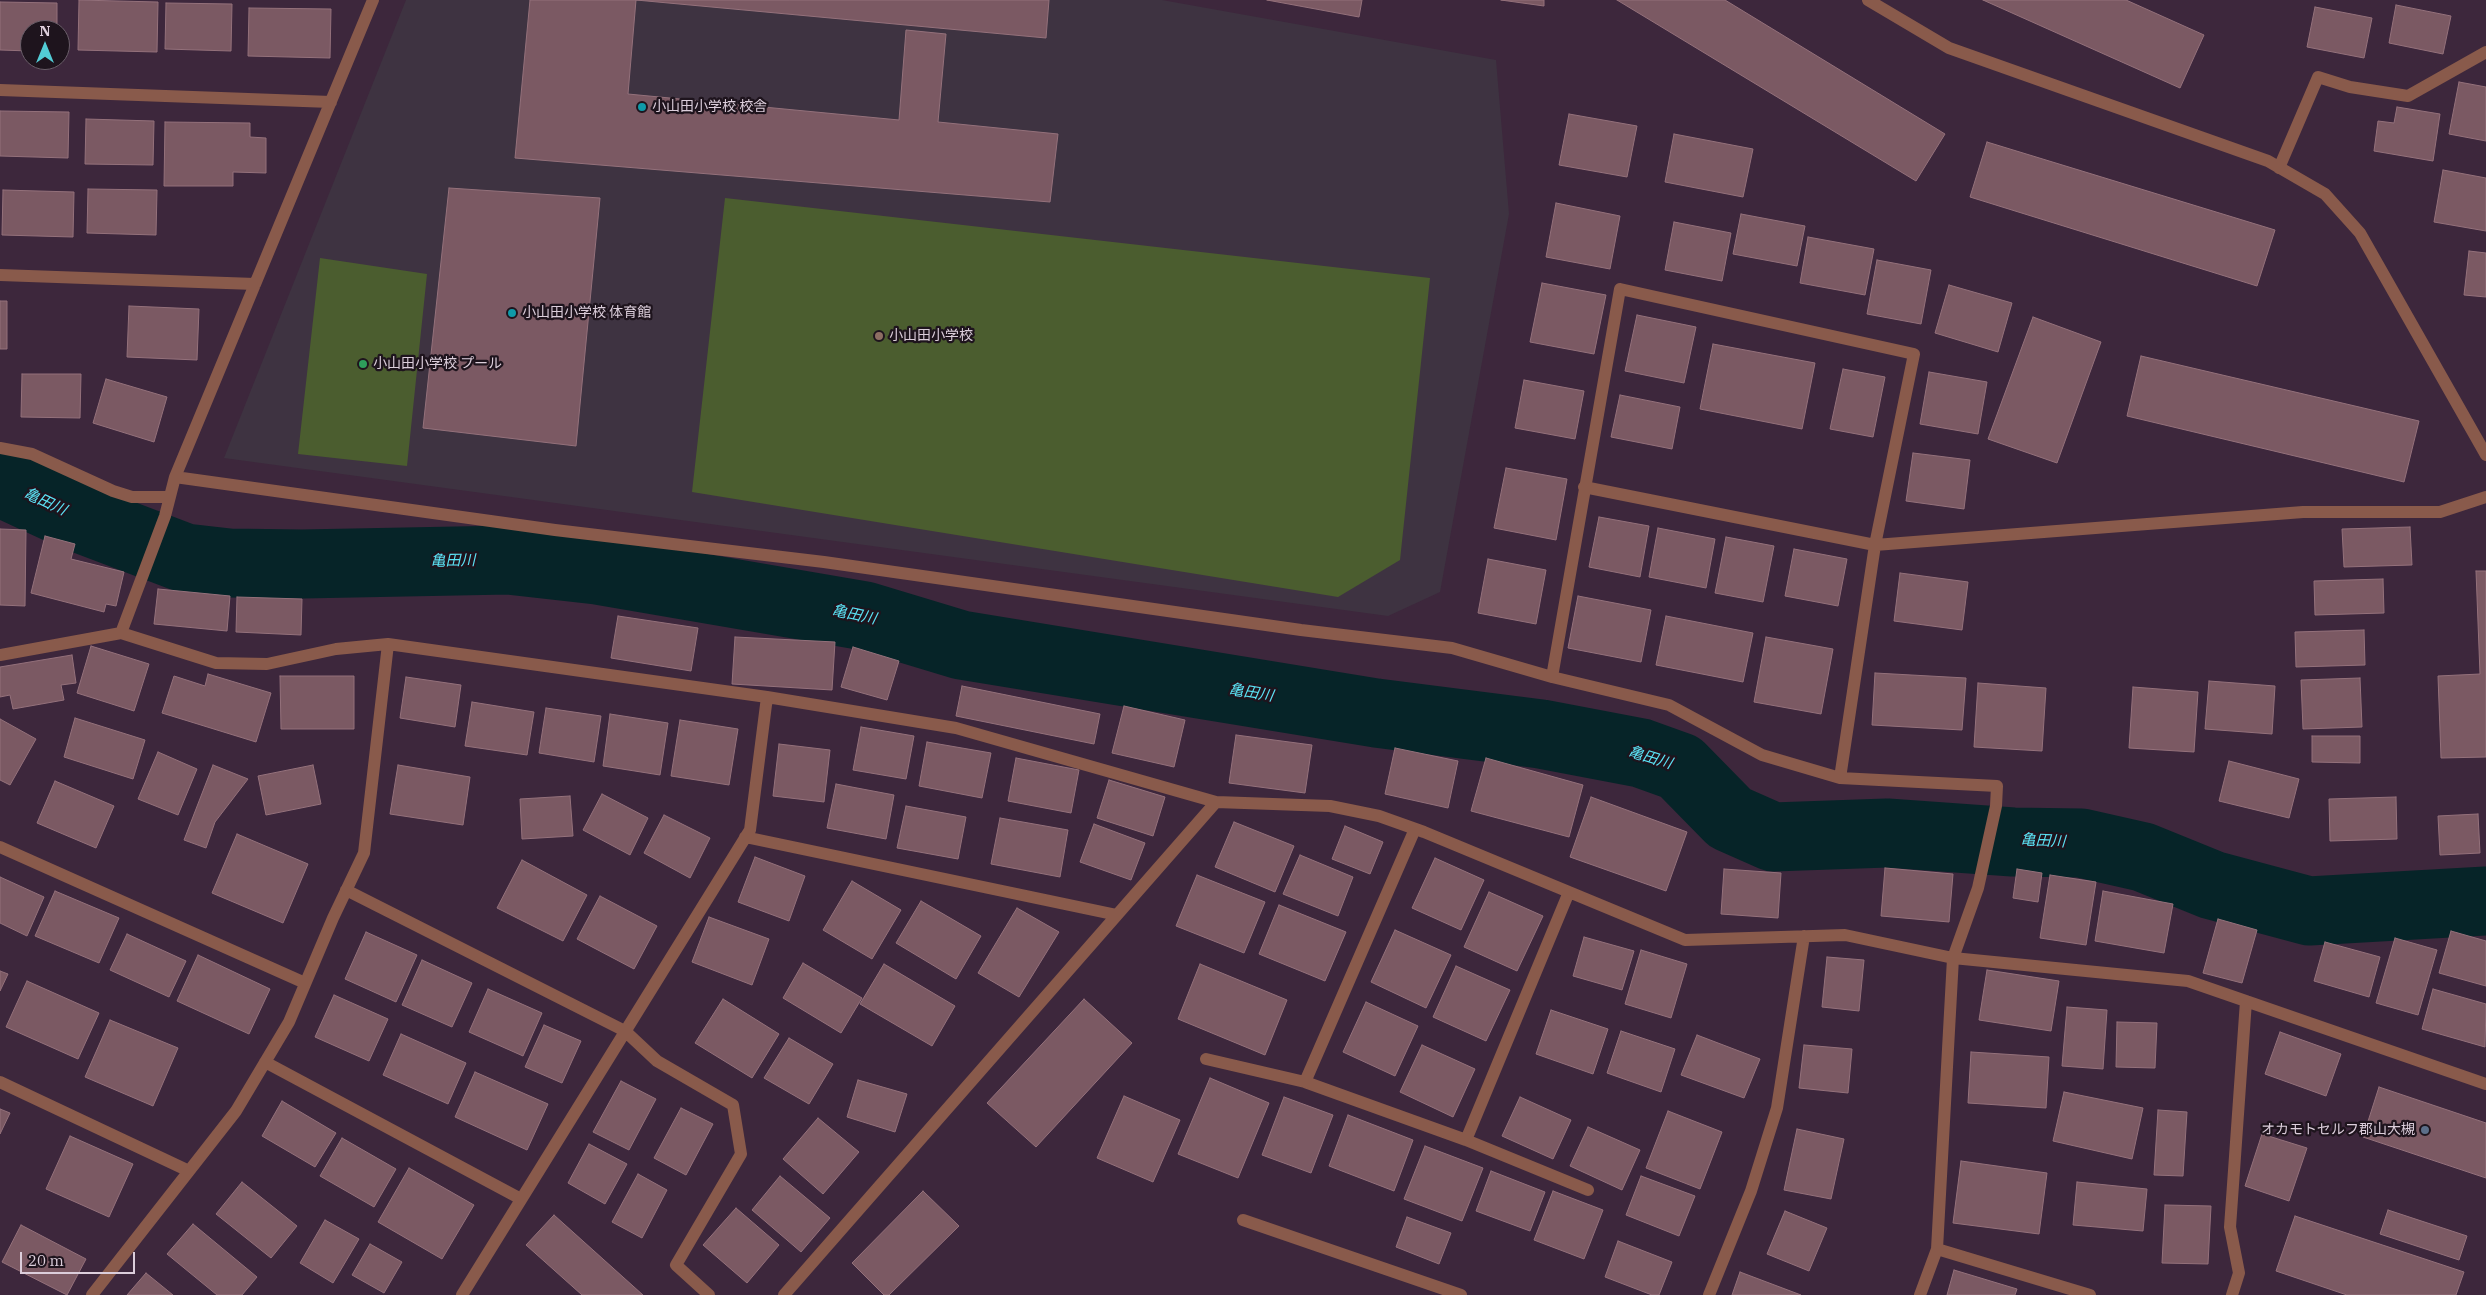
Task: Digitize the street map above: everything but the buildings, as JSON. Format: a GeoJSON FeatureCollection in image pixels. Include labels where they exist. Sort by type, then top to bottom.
{"type":"FeatureCollection","features":[{"type":"Feature","properties":{"kind":"street"},"geometry":{"type":"LineString","coordinates":[[121,633],[165,516],[175,477],[373,0]]}},
{"type":"Feature","properties":{"kind":"street"},"geometry":{"type":"LineString","coordinates":[[1868,0],[1949,48],[2268,161],[2326,194],[2360,233],[2486,455]]}},
{"type":"Feature","properties":{"kind":"street"},"geometry":{"type":"LineString","coordinates":[[2279,168],[2318,77],[2350,87],[2408,96],[2486,52]]}},
{"type":"Feature","properties":{"kind":"street"},"geometry":{"type":"LineString","coordinates":[[0,90],[331,102]]}},
{"type":"Feature","properties":{"kind":"street"},"geometry":{"type":"LineString","coordinates":[[0,275],[255,284]]}},
{"type":"Feature","properties":{"kind":"street"},"geometry":{"type":"LineString","coordinates":[[1552,677],[1620,289],[1914,354],[1875,545],[1840,778]]}},
{"type":"Feature","properties":{"kind":"street"},"geometry":{"type":"LineString","coordinates":[[0,448],[32,454],[113,492],[132,497],[170,497]]}},
{"type":"Feature","properties":{"kind":"street"},"geometry":{"type":"LineString","coordinates":[[175,477],[545,528],[824,562],[1301,630],[1452,648],[1552,677],[1669,705],[1762,755],[1840,778],[1996,786],[1996,806],[1984,864],[1978,888],[1953,958],[1937,1248],[1920,1295]]}},
{"type":"Feature","properties":{"kind":"street"},"geometry":{"type":"LineString","coordinates":[[1584,487],[1875,545],[2303,512],[2440,512],[2486,497]]}},
{"type":"Feature","properties":{"kind":"street"},"geometry":{"type":"LineString","coordinates":[[0,654],[121,633],[216,663],[267,664],[336,649],[388,644],[767,697],[956,728],[1216,802],[1330,806],[1379,816],[1415,828],[1685,940],[1844,935],[1953,958],[2188,982],[2486,1084]]}},
{"type":"Feature","properties":{"kind":"street"},"geometry":{"type":"LineString","coordinates":[[92,1295],[236,1112],[289,1022],[364,853],[388,644]]}},
{"type":"Feature","properties":{"kind":"street"},"geometry":{"type":"LineString","coordinates":[[462,1295],[750,830],[767,697]]}},
{"type":"Feature","properties":{"kind":"street"},"geometry":{"type":"LineString","coordinates":[[784,1295],[1216,802]]}},
{"type":"Feature","properties":{"kind":"street"},"geometry":{"type":"LineString","coordinates":[[1305,1082],[1415,828]]}},
{"type":"Feature","properties":{"kind":"street"},"geometry":{"type":"LineString","coordinates":[[745,838],[1117,915]]}},
{"type":"Feature","properties":{"kind":"street"},"geometry":{"type":"LineString","coordinates":[[0,847],[305,983]]}},
{"type":"Feature","properties":{"kind":"street"},"geometry":{"type":"LineString","coordinates":[[346,890],[626,1031],[658,1061],[733,1105],[741,1154],[676,1265],[709,1295]]}},
{"type":"Feature","properties":{"kind":"street"},"geometry":{"type":"LineString","coordinates":[[1466,1140],[1568,892]]}},
{"type":"Feature","properties":{"kind":"street"},"geometry":{"type":"LineString","coordinates":[[1709,1295],[1750,1191],[1778,1108],[1804,936]]}},
{"type":"Feature","properties":{"kind":"street"},"geometry":{"type":"LineString","coordinates":[[2232,1295],[2239,1273],[2230,1228],[2246,1001]]}},
{"type":"Feature","properties":{"kind":"street"},"geometry":{"type":"LineString","coordinates":[[1206,1059],[1305,1082],[1466,1140],[1588,1190]]}},
{"type":"Feature","properties":{"kind":"street"},"geometry":{"type":"LineString","coordinates":[[265,1062],[521,1200]]}},
{"type":"Feature","properties":{"kind":"street"},"geometry":{"type":"LineString","coordinates":[[0,1082],[189,1171]]}},
{"type":"Feature","properties":{"kind":"street"},"geometry":{"type":"LineString","coordinates":[[1243,1220],[1461,1295]]}},
{"type":"Feature","properties":{"kind":"street"},"geometry":{"type":"LineString","coordinates":[[1937,1248],[2090,1295]]}},
{"type":"Feature","properties":{"kind":"shaded area","name":"小山田小学校"},"geometry":{"type":"Polygon","coordinates":[[[406,0],[1162,0],[1496,60],[1509,214],[1440,592],[1388,616],[224,458],[406,0]]]}},
{"type":"Feature","properties":{"kind":"green space"},"geometry":{"type":"Polygon","coordinates":[[[725,198],[1430,278],[1400,560],[1338,597],[692,492],[725,198]]]}},
{"type":"Feature","properties":{"kind":"green space","name":"小山田小学校 プール"},"geometry":{"type":"Polygon","coordinates":[[[320,258],[427,274],[407,466],[298,454],[320,258]]]}},
{"type":"Feature","properties":{"kind":"waterway","name":"亀田川"},"geometry":{"type":"LineString","coordinates":[[0,482],[69,514],[185,558],[229,563],[302,564],[508,560],[597,570],[865,616],[961,645],[1376,713],[1541,734],[1641,753],[1680,767],[1730,818],[1773,837],[1887,833],[2013,842],[2081,843],[2143,857],[2212,885],[2309,911],[2486,901]]}},
{"type":"Feature","properties":{"kind":"place","name":"小山田小学校 校舎"},"geometry":{"type":"Point","coordinates":[642,107]}},
{"type":"Feature","properties":{"kind":"place","name":"小山田小学校 体育館"},"geometry":{"type":"Point","coordinates":[512,313]}},
{"type":"Feature","properties":{"kind":"place","name":"小山田小学校"},"geometry":{"type":"Point","coordinates":[879,336]}},
{"type":"Feature","properties":{"kind":"place","name":"小山田小学校 プール"},"geometry":{"type":"Point","coordinates":[363,364]}},
{"type":"Feature","properties":{"kind":"place","name":"オカモトセルフ郡山大槻"},"geometry":{"type":"Point","coordinates":[2425,1130]}}]}
